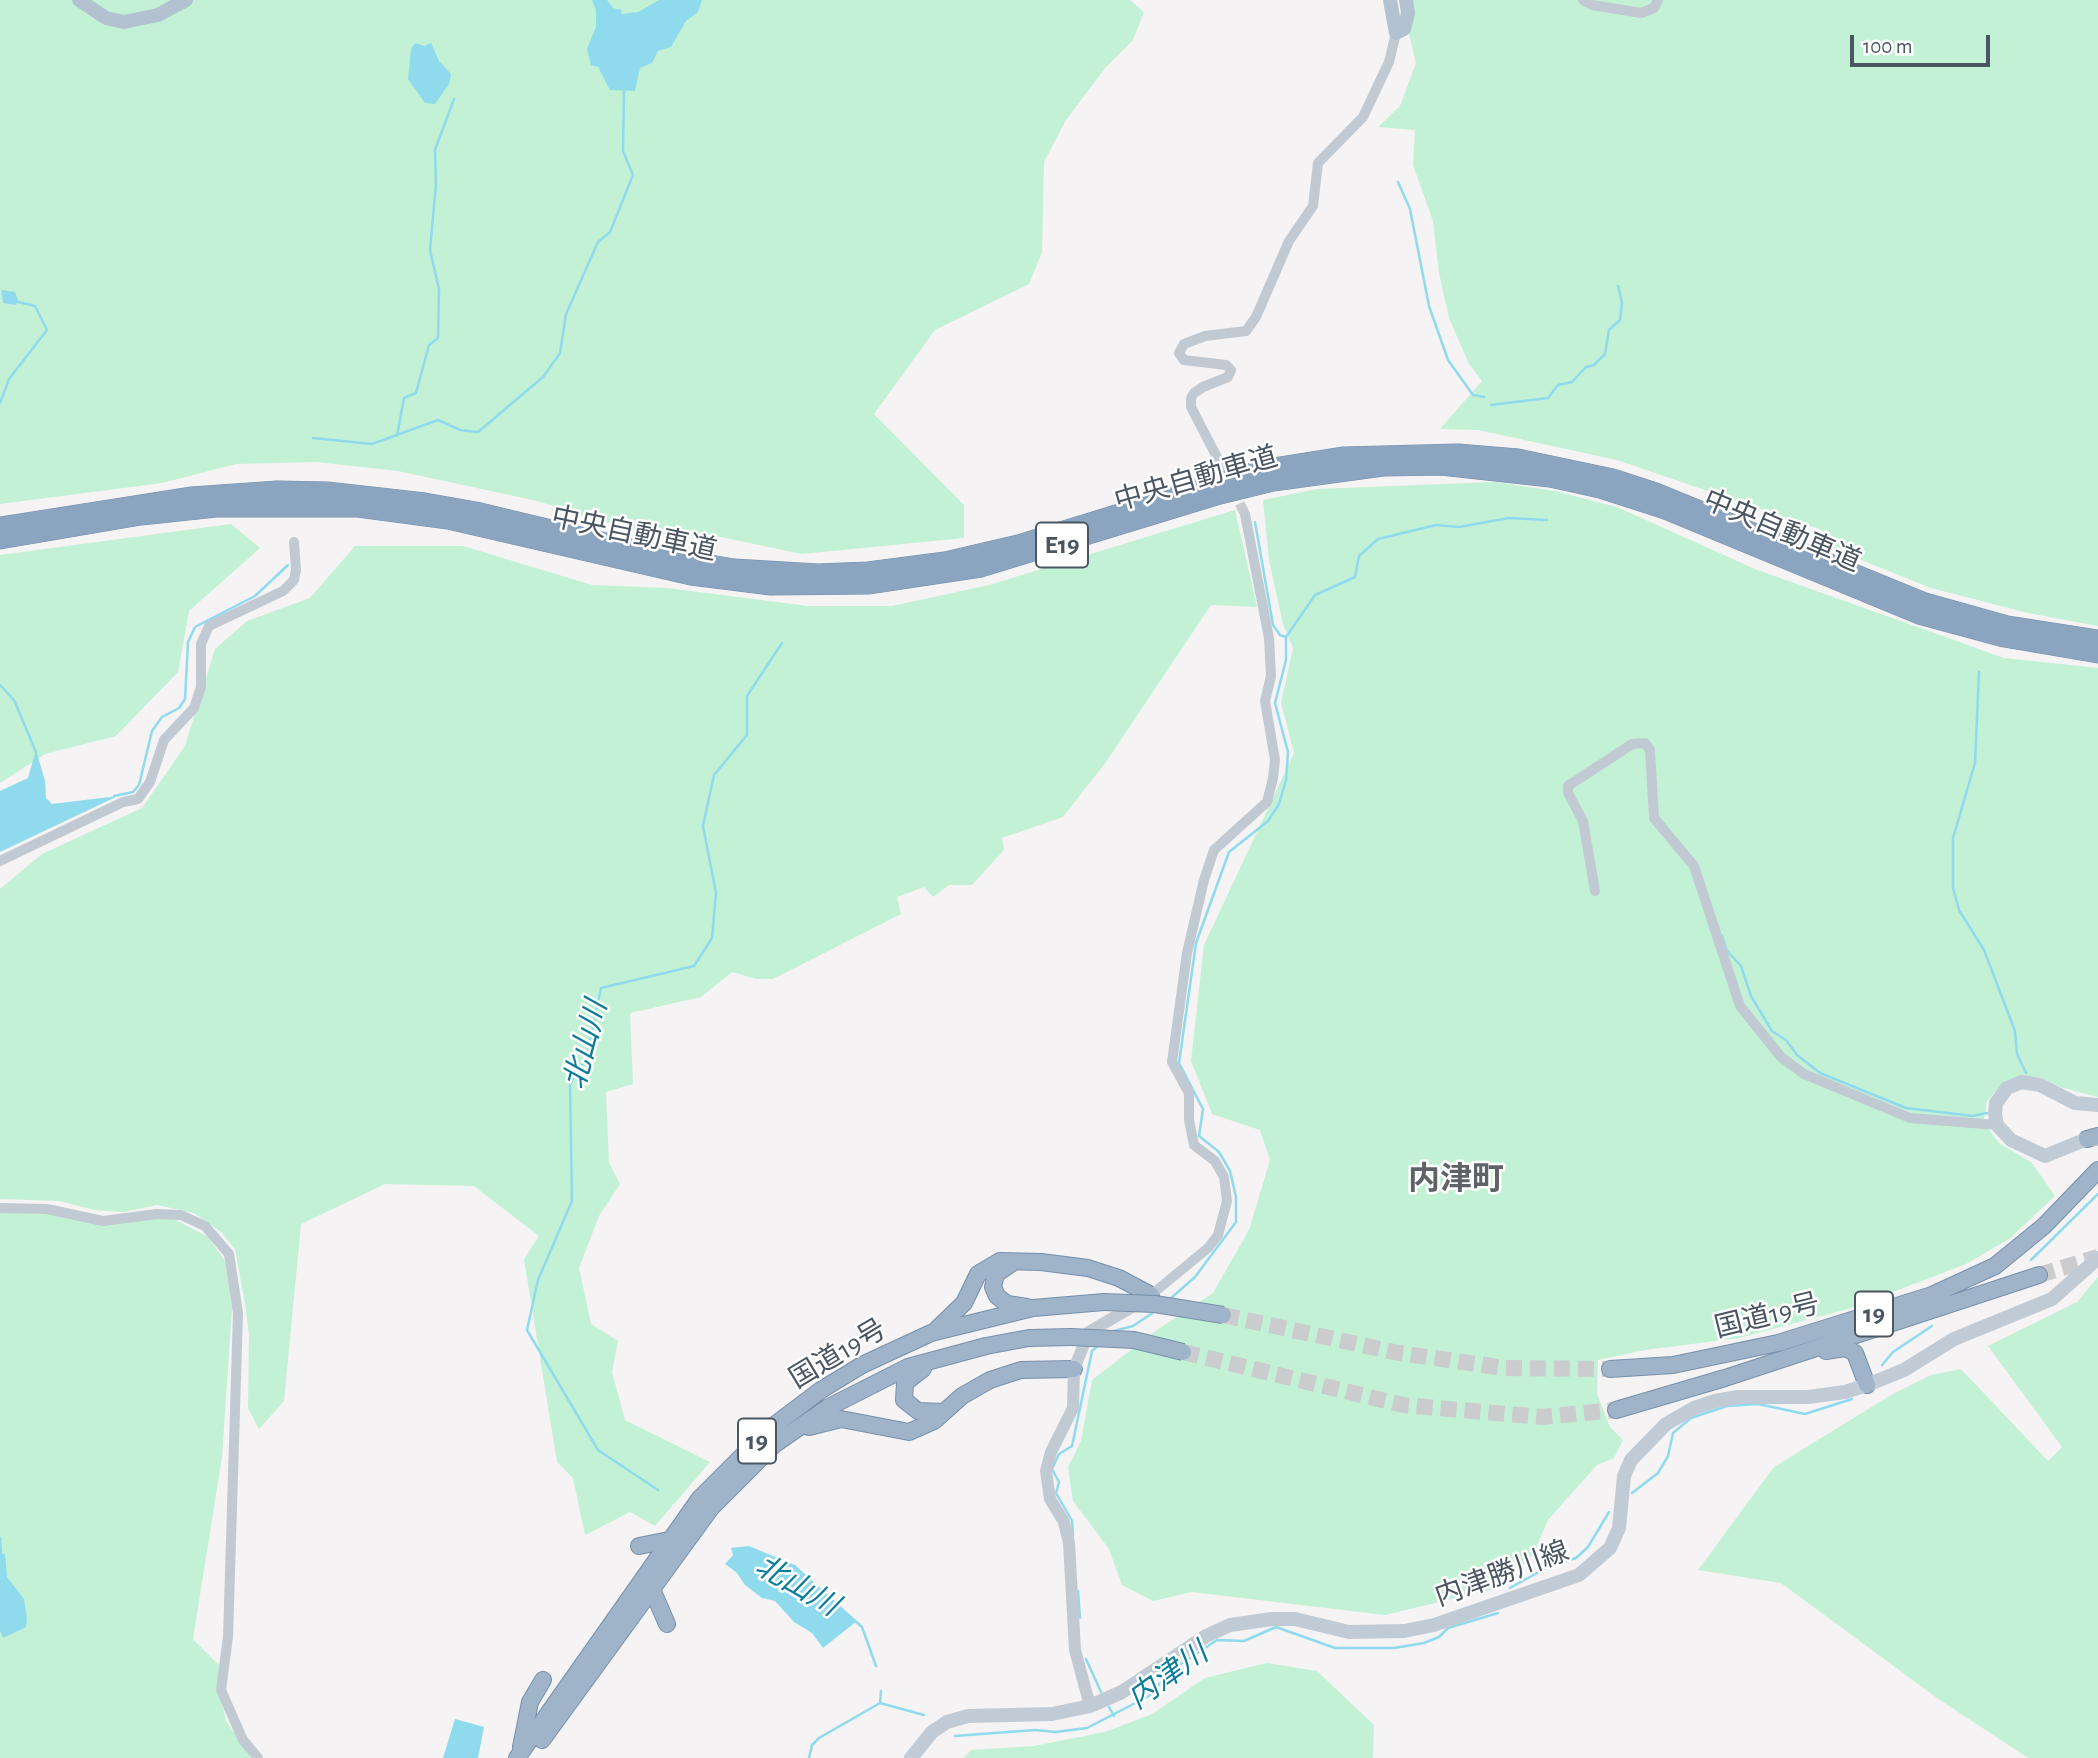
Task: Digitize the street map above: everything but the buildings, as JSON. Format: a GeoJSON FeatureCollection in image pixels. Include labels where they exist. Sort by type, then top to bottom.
{"type":"FeatureCollection","features":[{"type":"Feature","properties":{"kind":"highway","name":"中央自動車道"},"geometry":{"type":"LineString","coordinates":[[0,526],[191,496],[277,490],[327,491],[425,502],[476,511],[668,557],[734,568],[818,573],[868,571],[933,564],[991,551],[1262,470],[1344,456],[1458,453],[1518,458],[1613,478],[1656,492],[1925,602],[2007,625],[2098,639]]}},
{"type":"Feature","properties":{"kind":"highway","name":"中央自動車道"},"geometry":{"type":"LineString","coordinates":[[0,540],[141,516],[216,508],[332,506],[448,520],[691,576],[771,586],[868,585],[909,582],[981,568],[1220,495],[1273,482],[1383,467],[1441,466],[1550,478],[1600,489],[1665,510],[1919,615],[2004,638],[2098,654]]}},
{"type":"Feature","properties":{"kind":"highway","name":"国道19号"},"geometry":{"type":"LineString","coordinates":[[1610,1369],[1673,1365],[1778,1343],[1931,1295],[1995,1266],[2044,1226],[2098,1170]]}},
{"type":"Feature","properties":{"kind":"highway"},"geometry":{"type":"LineString","coordinates":[[931,1334],[964,1303],[978,1274],[987,1266],[1000,1261],[1088,1268],[1119,1278],[1152,1295]]}},
{"type":"Feature","properties":{"kind":"highway"},"geometry":{"type":"LineString","coordinates":[[1017,1261],[996,1274],[993,1287],[997,1296],[1007,1304],[1033,1308]]}},
{"type":"Feature","properties":{"kind":"highway","name":"国道19号"},"geometry":{"type":"LineString","coordinates":[[1616,1410],[1691,1389],[2039,1275]]}},
{"type":"Feature","properties":{"kind":"highway","name":"国道19号"},"geometry":{"type":"LineString","coordinates":[[522,1756],[700,1498],[768,1430],[821,1390],[862,1365],[931,1334],[1033,1308],[1104,1302],[1155,1304],[1223,1315]]}},
{"type":"Feature","properties":{"kind":"highway"},"geometry":{"type":"LineString","coordinates":[[1867,1385],[1855,1353],[1860,1342],[1904,1325],[1913,1316]]}},
{"type":"Feature","properties":{"kind":"highway","name":"国道19号"},"geometry":{"type":"LineString","coordinates":[[522,1756],[711,1508],[775,1444],[827,1408],[908,1367],[947,1355],[1029,1338],[1134,1340],[1183,1352]]}},
{"type":"Feature","properties":{"kind":"highway"},"geometry":{"type":"LineString","coordinates":[[1795,1354],[1807,1357],[1839,1348],[1855,1353]]}},
{"type":"Feature","properties":{"kind":"highway"},"geometry":{"type":"LineString","coordinates":[[943,1412],[929,1413],[910,1408],[903,1392],[910,1376],[947,1355]]}},
{"type":"Feature","properties":{"kind":"highway"},"geometry":{"type":"LineString","coordinates":[[775,1444],[818,1423],[841,1419],[909,1432],[934,1421],[975,1387],[1004,1375],[1036,1369],[1074,1369]]}},
{"type":"Feature","properties":{"kind":"highway"},"geometry":{"type":"LineString","coordinates":[[639,1546],[669,1540]]}},
{"type":"Feature","properties":{"kind":"highway"},"geometry":{"type":"LineString","coordinates":[[651,1587],[667,1625]]}},
{"type":"Feature","properties":{"kind":"highway"},"geometry":{"type":"LineString","coordinates":[[522,1756],[530,1702],[543,1681]]}},
{"type":"Feature","properties":{"kind":"main road"},"geometry":{"type":"LineString","coordinates":[[79,0],[106,18],[124,22],[158,15],[186,0]]}},
{"type":"Feature","properties":{"kind":"main road"},"geometry":{"type":"LineString","coordinates":[[1390,0],[1396,33],[1404,29],[1408,13],[1406,0]]}},
{"type":"Feature","properties":{"kind":"main road"},"geometry":{"type":"LineString","coordinates":[[2094,1138],[2045,1156],[2011,1140],[1997,1125],[1996,1103],[2007,1088],[2022,1082],[2040,1085],[2075,1103],[2098,1105]]}},
{"type":"Feature","properties":{"kind":"main road","name":"内津勝川線"},"geometry":{"type":"LineString","coordinates":[[911,1758],[932,1732],[947,1722],[968,1716],[1052,1714],[1090,1706],[1122,1692],[1206,1636],[1230,1625],[1272,1619],[1295,1619],[1349,1632],[1404,1631],[1434,1625],[1579,1575],[1610,1548],[1619,1528],[1624,1476],[1630,1460],[1666,1424],[1694,1408],[1714,1401],[1738,1397],[1808,1397],[1845,1392],[1867,1385],[1904,1370],[1954,1339],[2052,1299],[2098,1258]]}},
{"type":"Feature","properties":{"kind":"street"},"geometry":{"type":"LineString","coordinates":[[1583,0],[1592,5],[1641,13],[1654,8],[1658,0]]}},
{"type":"Feature","properties":{"kind":"street"},"geometry":{"type":"LineString","coordinates":[[1220,463],[1191,407],[1191,398],[1194,393],[1228,377],[1231,370],[1226,365],[1184,360],[1179,353],[1184,344],[1205,336],[1245,331],[1256,317],[1289,241],[1313,206],[1318,163],[1363,117],[1389,62],[1396,33]]}},
{"type":"Feature","properties":{"kind":"street"},"geometry":{"type":"LineString","coordinates":[[1090,1706],[1075,1650],[1069,1543],[1064,1521],[1051,1499],[1046,1471],[1051,1452],[1073,1408],[1074,1369],[1089,1332],[1152,1295],[1208,1248],[1218,1235],[1227,1200],[1224,1177],[1215,1161],[1194,1145],[1189,1120],[1189,1093],[1172,1062],[1187,953],[1214,850],[1267,802],[1273,778],[1275,760],[1265,701],[1271,676],[1269,638],[1245,514]]}},
{"type":"Feature","properties":{"kind":"street"},"geometry":{"type":"LineString","coordinates":[[0,860],[123,803],[138,799],[150,782],[163,740],[194,708],[201,687],[201,644],[209,626],[283,591],[294,580],[294,542]]}},
{"type":"Feature","properties":{"kind":"street"},"geometry":{"type":"LineString","coordinates":[[1595,891],[1583,821],[1568,793],[1568,786],[1632,744],[1645,743],[1650,750],[1654,818],[1694,866],[1740,1006],[1781,1057],[1804,1074],[1910,1118],[1997,1125]]}},
{"type":"Feature","properties":{"kind":"street"},"geometry":{"type":"LineString","coordinates":[[0,1208],[47,1209],[103,1221],[157,1214],[181,1215],[205,1226],[219,1239],[229,1255],[238,1313],[228,1637],[221,1690],[243,1740],[258,1758]]}},
{"type":"Feature","properties":{"kind":"green space"},"geometry":{"type":"Polygon","coordinates":[[[0,0],[1130,0],[1144,12],[1133,40],[1105,68],[1066,120],[1044,162],[1042,252],[1029,284],[935,330],[874,414],[964,505],[964,538],[802,554],[716,536],[649,535],[537,501],[398,471],[316,462],[236,464],[162,483],[0,504],[0,0]]]}},
{"type":"Feature","properties":{"kind":"green space"},"geometry":{"type":"Polygon","coordinates":[[[1401,0],[2098,0],[2098,626],[2028,613],[1931,588],[1829,547],[1822,530],[1617,460],[1478,430],[1440,429],[1482,381],[1469,364],[1449,318],[1439,273],[1433,221],[1413,165],[1415,130],[1378,127],[1400,106],[1416,63],[1401,0]]]}},
{"type":"Feature","properties":{"kind":"green space"},"geometry":{"type":"Polygon","coordinates":[[[1495,482],[1555,491],[1617,507],[1755,569],[2004,658],[2098,668],[2098,1097],[2060,1087],[2039,1077],[2020,1077],[2004,1081],[1987,1101],[1984,1119],[1989,1130],[1999,1143],[2032,1163],[2055,1196],[2009,1239],[1966,1264],[1851,1308],[1739,1338],[1645,1350],[1598,1360],[1597,1394],[1610,1427],[1623,1440],[1614,1458],[1597,1465],[1548,1520],[1533,1555],[1502,1587],[1385,1615],[1192,1592],[1153,1601],[1122,1585],[1109,1549],[1073,1501],[1068,1467],[1081,1441],[1092,1380],[1157,1330],[1213,1293],[1249,1230],[1270,1160],[1260,1130],[1212,1114],[1191,1061],[1204,945],[1294,753],[1281,703],[1293,648],[1283,624],[1269,560],[1263,500],[1317,489],[1495,482]]]}},
{"type":"Feature","properties":{"kind":"green space"},"geometry":{"type":"Polygon","coordinates":[[[1235,510],[1257,607],[1211,605],[1106,762],[1063,817],[1002,838],[1004,850],[972,885],[949,885],[933,897],[924,887],[897,897],[901,914],[773,979],[756,979],[732,972],[701,997],[630,1013],[633,1084],[606,1092],[609,1163],[620,1184],[599,1216],[579,1268],[591,1324],[618,1341],[612,1372],[625,1420],[710,1462],[655,1526],[630,1512],[585,1535],[573,1478],[557,1462],[524,1259],[539,1236],[474,1186],[385,1184],[301,1224],[284,1401],[259,1429],[248,1408],[249,1335],[235,1249],[221,1232],[194,1213],[157,1205],[124,1212],[95,1210],[59,1201],[0,1199],[0,889],[42,854],[142,808],[185,746],[215,649],[247,621],[310,598],[355,546],[463,546],[592,585],[667,588],[808,606],[892,606],[989,585],[1235,510]]]}},
{"type":"Feature","properties":{"kind":"green space"},"geometry":{"type":"Polygon","coordinates":[[[231,524],[260,548],[189,611],[178,672],[116,736],[45,754],[0,783],[0,555],[231,524]]]}},
{"type":"Feature","properties":{"kind":"green space"},"geometry":{"type":"Polygon","coordinates":[[[0,1212],[54,1214],[106,1225],[159,1218],[176,1220],[208,1237],[225,1261],[232,1308],[222,1457],[193,1639],[220,1666],[218,1686],[226,1721],[251,1758],[0,1758],[0,1212]]]}},
{"type":"Feature","properties":{"kind":"green space"},"geometry":{"type":"Polygon","coordinates":[[[2098,1277],[2098,1758],[2028,1758],[1937,1698],[1781,1583],[1698,1570],[1774,1467],[1891,1395],[1931,1375],[1961,1369],[2048,1461],[2062,1447],[1988,1346],[2077,1302],[2098,1277]]]}},
{"type":"Feature","properties":{"kind":"green space"},"geometry":{"type":"Polygon","coordinates":[[[1267,1663],[1317,1671],[1374,1725],[1373,1758],[964,1758],[971,1750],[1034,1746],[1105,1732],[1152,1714],[1205,1678],[1267,1663]]]}},
{"type":"Feature","properties":{"kind":"water"},"geometry":{"type":"Polygon","coordinates":[[[592,0],[607,0],[613,8],[622,10],[621,14],[638,12],[659,0],[702,0],[698,12],[686,21],[671,47],[658,51],[652,63],[640,68],[635,91],[610,90],[598,67],[591,65],[587,49],[596,27],[596,10],[592,0]]]}},
{"type":"Feature","properties":{"kind":"water"},"geometry":{"type":"Polygon","coordinates":[[[415,43],[425,46],[431,43],[439,61],[451,74],[449,84],[435,104],[425,103],[408,79],[411,49],[415,43]]]}},
{"type":"Feature","properties":{"kind":"water"},"geometry":{"type":"Polygon","coordinates":[[[1,286],[2,290],[15,292],[18,300],[16,305],[3,303],[1,286]]]}},
{"type":"Feature","properties":{"kind":"water"},"geometry":{"type":"Polygon","coordinates":[[[36,750],[45,781],[46,798],[52,804],[118,796],[0,852],[0,791],[28,778],[36,750]]]}},
{"type":"Feature","properties":{"kind":"water"},"geometry":{"type":"Polygon","coordinates":[[[749,1546],[795,1565],[857,1621],[823,1648],[812,1633],[794,1622],[775,1601],[762,1598],[725,1564],[733,1555],[731,1548],[749,1546]]]}},
{"type":"Feature","properties":{"kind":"water"},"geometry":{"type":"Polygon","coordinates":[[[0,1554],[5,1554],[7,1577],[24,1599],[27,1619],[26,1627],[3,1638],[0,1631],[0,1554]]]}},
{"type":"Feature","properties":{"kind":"water"},"geometry":{"type":"Polygon","coordinates":[[[455,1719],[484,1727],[478,1758],[443,1758],[455,1719]]]}},
{"type":"Feature","properties":{"kind":"waterway"},"geometry":{"type":"LineString","coordinates":[[313,438],[372,444],[438,420],[460,430],[478,432],[543,377],[560,353],[566,314],[598,242],[610,232],[633,175],[623,151],[624,91]]}},
{"type":"Feature","properties":{"kind":"waterway"},"geometry":{"type":"LineString","coordinates":[[397,436],[404,398],[416,393],[429,345],[438,338],[439,289],[430,250],[436,184],[435,150],[454,99]]}},
{"type":"Feature","properties":{"kind":"waterway"},"geometry":{"type":"LineString","coordinates":[[1398,182],[1410,209],[1429,306],[1448,360],[1473,395],[1484,397]]}},
{"type":"Feature","properties":{"kind":"waterway"},"geometry":{"type":"LineString","coordinates":[[1491,405],[1548,398],[1558,385],[1572,382],[1586,367],[1594,365],[1605,354],[1609,330],[1620,320],[1622,303],[1618,286]]}},
{"type":"Feature","properties":{"kind":"waterway"},"geometry":{"type":"LineString","coordinates":[[0,403],[9,379],[47,330],[35,306],[14,301]]}},
{"type":"Feature","properties":{"kind":"waterway"},"geometry":{"type":"LineString","coordinates":[[1170,1299],[1195,1277],[1236,1222],[1236,1197],[1230,1171],[1219,1152],[1199,1136],[1203,1109],[1179,1063],[1196,943],[1229,852],[1268,821],[1279,804],[1286,780],[1288,752],[1275,703],[1286,660],[1286,637],[1315,595],[1355,577],[1359,556],[1378,539],[1436,525],[1459,527],[1509,518],[1547,520]]}},
{"type":"Feature","properties":{"kind":"waterway"},"geometry":{"type":"LineString","coordinates":[[1255,522],[1273,625],[1280,635],[1286,637]]}},
{"type":"Feature","properties":{"kind":"waterway"},"geometry":{"type":"LineString","coordinates":[[114,796],[133,792],[139,785],[152,731],[162,717],[179,708],[185,699],[188,642],[195,627],[255,596],[288,565]]}},
{"type":"Feature","properties":{"kind":"waterway","name":"北山川"},"geometry":{"type":"LineString","coordinates":[[658,1490],[598,1450],[527,1330],[538,1280],[572,1201],[570,1084],[587,1057],[601,988],[694,966],[712,938],[716,893],[703,826],[714,775],[747,735],[747,696],[782,643]]}},
{"type":"Feature","properties":{"kind":"waterway"},"geometry":{"type":"LineString","coordinates":[[1979,672],[1975,763],[1953,838],[1953,888],[1959,910],[1984,950],[2015,1031],[2017,1054],[2026,1073]]}},
{"type":"Feature","properties":{"kind":"waterway"},"geometry":{"type":"LineString","coordinates":[[0,685],[14,700],[36,752]]}},
{"type":"Feature","properties":{"kind":"waterway"},"geometry":{"type":"LineString","coordinates":[[1722,936],[1727,951],[1741,966],[1751,996],[1772,1031],[1786,1040],[1797,1055],[1820,1073],[1906,1108],[1973,1116],[1987,1113]]}},
{"type":"Feature","properties":{"kind":"waterway","name":"内津川"},"geometry":{"type":"LineString","coordinates":[[2031,1260],[2098,1194]]}},
{"type":"Feature","properties":{"kind":"waterway"},"geometry":{"type":"LineString","coordinates":[[1110,1332],[1133,1326],[1157,1310]]}},
{"type":"Feature","properties":{"kind":"waterway","name":"内津川"},"geometry":{"type":"LineString","coordinates":[[1882,1365],[1893,1352],[1932,1326]]}},
{"type":"Feature","properties":{"kind":"waterway"},"geometry":{"type":"LineString","coordinates":[[1073,1535],[1072,1521],[1056,1493],[1059,1482],[1052,1469],[1059,1454],[1072,1446],[1092,1351],[1099,1345]]}},
{"type":"Feature","properties":{"kind":"waterway","name":"内津川"},"geometry":{"type":"LineString","coordinates":[[1632,1493],[1658,1473],[1668,1456],[1673,1433],[1691,1418],[1727,1406],[1758,1404],[1805,1414],[1852,1399]]}},
{"type":"Feature","properties":{"kind":"waterway","name":"内津川"},"geometry":{"type":"LineString","coordinates":[[1510,1588],[1546,1568],[1576,1558],[1588,1547],[1609,1512]]}},
{"type":"Feature","properties":{"kind":"waterway"},"geometry":{"type":"LineString","coordinates":[[0,1538],[1,1555]]}},
{"type":"Feature","properties":{"kind":"waterway"},"geometry":{"type":"LineString","coordinates":[[1078,1591],[1080,1618]]}},
{"type":"Feature","properties":{"kind":"waterway","name":"内津川"},"geometry":{"type":"LineString","coordinates":[[955,1736],[1087,1728],[1149,1696],[1172,1670],[1217,1640],[1244,1641],[1276,1627],[1335,1648],[1394,1648],[1424,1643],[1439,1637],[1448,1628],[1498,1613]]}},
{"type":"Feature","properties":{"kind":"waterway","name":"北山川"},"geometry":{"type":"LineString","coordinates":[[854,1620],[862,1627],[876,1666]]}},
{"type":"Feature","properties":{"kind":"waterway"},"geometry":{"type":"LineString","coordinates":[[1086,1659],[1101,1692]]}},
{"type":"Feature","properties":{"kind":"waterway","name":"北山川"},"geometry":{"type":"LineString","coordinates":[[880,1703],[881,1691]]}},
{"type":"Feature","properties":{"kind":"waterway","name":"内津川"},"geometry":{"type":"LineString","coordinates":[[809,1758],[812,1745],[819,1738],[880,1703],[924,1715]]}},
{"type":"Feature","properties":{"kind":"waterway"},"geometry":{"type":"LineString","coordinates":[[1109,1707],[1114,1716]]}},
{"type":"Feature","properties":{"kind":"tunnel"},"geometry":{"type":"LineString","coordinates":[[1220,463],[1245,514]]}},
{"type":"Feature","properties":{"kind":"tunnel"},"geometry":{"type":"LineString","coordinates":[[2039,1275],[2098,1257]]}},
{"type":"Feature","properties":{"kind":"tunnel"},"geometry":{"type":"LineString","coordinates":[[1223,1315],[1399,1353],[1505,1368],[1610,1369]]}},
{"type":"Feature","properties":{"kind":"tunnel"},"geometry":{"type":"LineString","coordinates":[[1183,1352],[1403,1405],[1542,1417],[1616,1410]]}},
{"type":"Feature","properties":{"kind":"district","name":"内津町"},"geometry":{"type":"Point","coordinates":[1456,1179]}}]}
